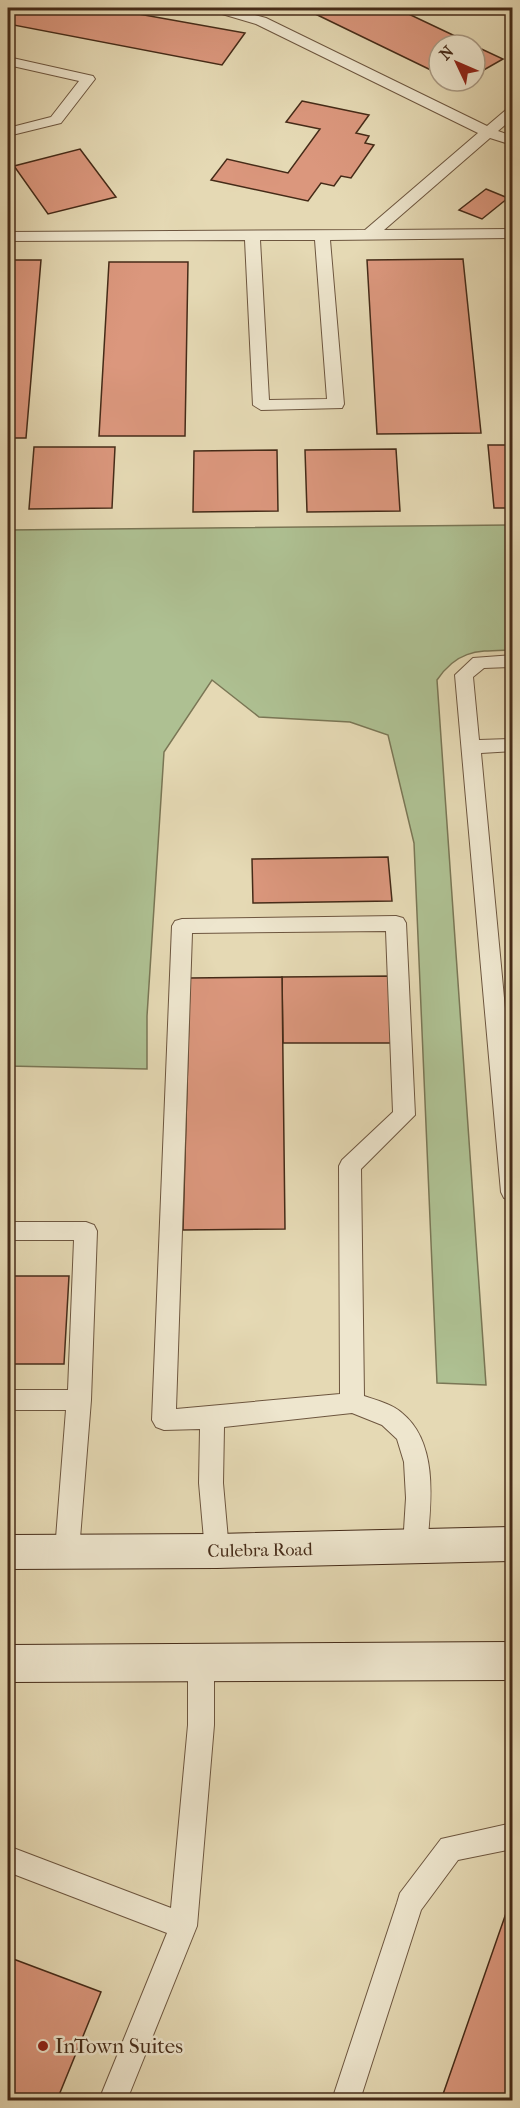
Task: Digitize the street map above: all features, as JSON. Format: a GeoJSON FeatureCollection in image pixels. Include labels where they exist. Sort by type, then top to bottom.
{"type":"FeatureCollection","features":[{"type":"Feature","properties":{"kind":"main road","name":"Culebra Road"},"geometry":{"type":"LineString","coordinates":[[8,1552],[217,1551],[513,1544]]}},
{"type":"Feature","properties":{"kind":"main road"},"geometry":{"type":"LineString","coordinates":[[8,1664],[513,1661]]}},
{"type":"Feature","properties":{"kind":"lane"},"geometry":{"type":"LineString","coordinates":[[217,8],[261,21],[487,132],[513,141]]}},
{"type":"Feature","properties":{"kind":"lane"},"geometry":{"type":"LineString","coordinates":[[8,61],[88,79],[56,120],[8,132]]}},
{"type":"Feature","properties":{"kind":"lane"},"geometry":{"type":"LineString","coordinates":[[370,234],[513,112]]}},
{"type":"Feature","properties":{"kind":"lane"},"geometry":{"type":"LineString","coordinates":[[8,237],[513,234]]}},
{"type":"Feature","properties":{"kind":"lane"},"geometry":{"type":"LineString","coordinates":[[252,235],[261,405],[336,404],[322,235]]}},
{"type":"Feature","properties":{"kind":"lane"},"geometry":{"type":"LineString","coordinates":[[513,661],[479,662],[464,675],[513,1192]]}},
{"type":"Feature","properties":{"kind":"lane"},"geometry":{"type":"LineString","coordinates":[[471,747],[513,745]]}},
{"type":"Feature","properties":{"kind":"lane"},"geometry":{"type":"LineString","coordinates":[[352,1403],[350,1166],[405,1115],[396,923],[182,926],[164,1420],[212,1418],[352,1403],[380,1411],[397,1422],[407,1439],[416,1464],[419,1493],[415,1546]]}},
{"type":"Feature","properties":{"kind":"lane"},"geometry":{"type":"LineString","coordinates":[[8,1231],[86,1231],[79,1400],[67,1551]]}},
{"type":"Feature","properties":{"kind":"lane"},"geometry":{"type":"LineString","coordinates":[[8,1400],[79,1400]]}},
{"type":"Feature","properties":{"kind":"lane"},"geometry":{"type":"LineString","coordinates":[[212,1418],[211,1483],[217,1551]]}},
{"type":"Feature","properties":{"kind":"lane"},"geometry":{"type":"LineString","coordinates":[[113,2100],[183,1926],[201,1725],[201,1663]]}},
{"type":"Feature","properties":{"kind":"lane"},"geometry":{"type":"LineString","coordinates":[[346,2100],[410,1903],[450,1848],[513,1836]]}},
{"type":"Feature","properties":{"kind":"lane"},"geometry":{"type":"LineString","coordinates":[[8,1859],[183,1926]]}},
{"type":"Feature","properties":{"kind":"green space"},"geometry":{"type":"Polygon","coordinates":[[[512,525],[512,650],[479,652],[461,657],[453,662],[437,680],[486,1385],[437,1383],[414,843],[388,735],[350,722],[259,717],[212,680],[164,752],[147,1016],[147,1069],[8,1066],[8,530],[512,525]]]}},
{"type":"Feature","properties":{"kind":"building"},"geometry":{"type":"Polygon","coordinates":[[[8,8],[105,8],[245,33],[222,65],[8,24],[8,8]]]}},
{"type":"Feature","properties":{"kind":"building"},"geometry":{"type":"Polygon","coordinates":[[[303,8],[396,8],[449,33],[427,33],[427,68],[303,8]]]}},
{"type":"Feature","properties":{"kind":"building"},"geometry":{"type":"Polygon","coordinates":[[[487,52],[503,59],[487,68],[487,52]]]}},
{"type":"Feature","properties":{"kind":"building"},"geometry":{"type":"Polygon","coordinates":[[[302,101],[369,115],[356,133],[369,136],[365,143],[374,145],[351,178],[341,176],[334,186],[321,183],[308,201],[211,180],[227,159],[288,173],[320,129],[286,122],[302,101]]]}},
{"type":"Feature","properties":{"kind":"building"},"geometry":{"type":"Polygon","coordinates":[[[80,149],[116,197],[48,214],[14,166],[80,149]]]}},
{"type":"Feature","properties":{"kind":"building"},"geometry":{"type":"Polygon","coordinates":[[[486,189],[508,198],[482,219],[459,210],[486,189]]]}},
{"type":"Feature","properties":{"kind":"building"},"geometry":{"type":"Polygon","coordinates":[[[463,259],[481,433],[377,434],[367,260],[463,259]]]}},
{"type":"Feature","properties":{"kind":"building"},"geometry":{"type":"Polygon","coordinates":[[[8,260],[41,260],[26,438],[8,438],[8,260]]]}},
{"type":"Feature","properties":{"kind":"building"},"geometry":{"type":"Polygon","coordinates":[[[109,262],[188,262],[185,436],[99,436],[109,262]]]}},
{"type":"Feature","properties":{"kind":"building"},"geometry":{"type":"Polygon","coordinates":[[[488,445],[512,445],[512,508],[494,508],[488,445]]]}},
{"type":"Feature","properties":{"kind":"building"},"geometry":{"type":"Polygon","coordinates":[[[34,447],[115,447],[112,508],[29,509],[34,447]]]}},
{"type":"Feature","properties":{"kind":"building"},"geometry":{"type":"Polygon","coordinates":[[[396,449],[400,511],[307,512],[305,450],[396,449]]]}},
{"type":"Feature","properties":{"kind":"building"},"geometry":{"type":"Polygon","coordinates":[[[277,450],[278,511],[193,512],[194,451],[277,450]]]}},
{"type":"Feature","properties":{"kind":"building"},"geometry":{"type":"Polygon","coordinates":[[[388,857],[392,901],[253,903],[252,859],[388,857]]]}},
{"type":"Feature","properties":{"kind":"building"},"geometry":{"type":"Polygon","coordinates":[[[392,976],[395,1043],[283,1043],[282,977],[392,976]]]}},
{"type":"Feature","properties":{"kind":"building"},"geometry":{"type":"Polygon","coordinates":[[[282,977],[285,1229],[183,1230],[190,978],[282,977]]]}},
{"type":"Feature","properties":{"kind":"building"},"geometry":{"type":"Polygon","coordinates":[[[8,1276],[69,1276],[64,1364],[8,1364],[8,1276]]]}},
{"type":"Feature","properties":{"kind":"building"},"geometry":{"type":"Polygon","coordinates":[[[512,1896],[512,2100],[441,2100],[512,1896]]]}},
{"type":"Feature","properties":{"kind":"building","name":"InTown Suites"},"geometry":{"type":"Polygon","coordinates":[[[8,1957],[101,1992],[57,2100],[8,2100],[8,1957]]]}},
{"type":"Feature","properties":{"kind":"place","name":"InTown Suites"},"geometry":{"type":"Point","coordinates":[43,2046]}}]}
